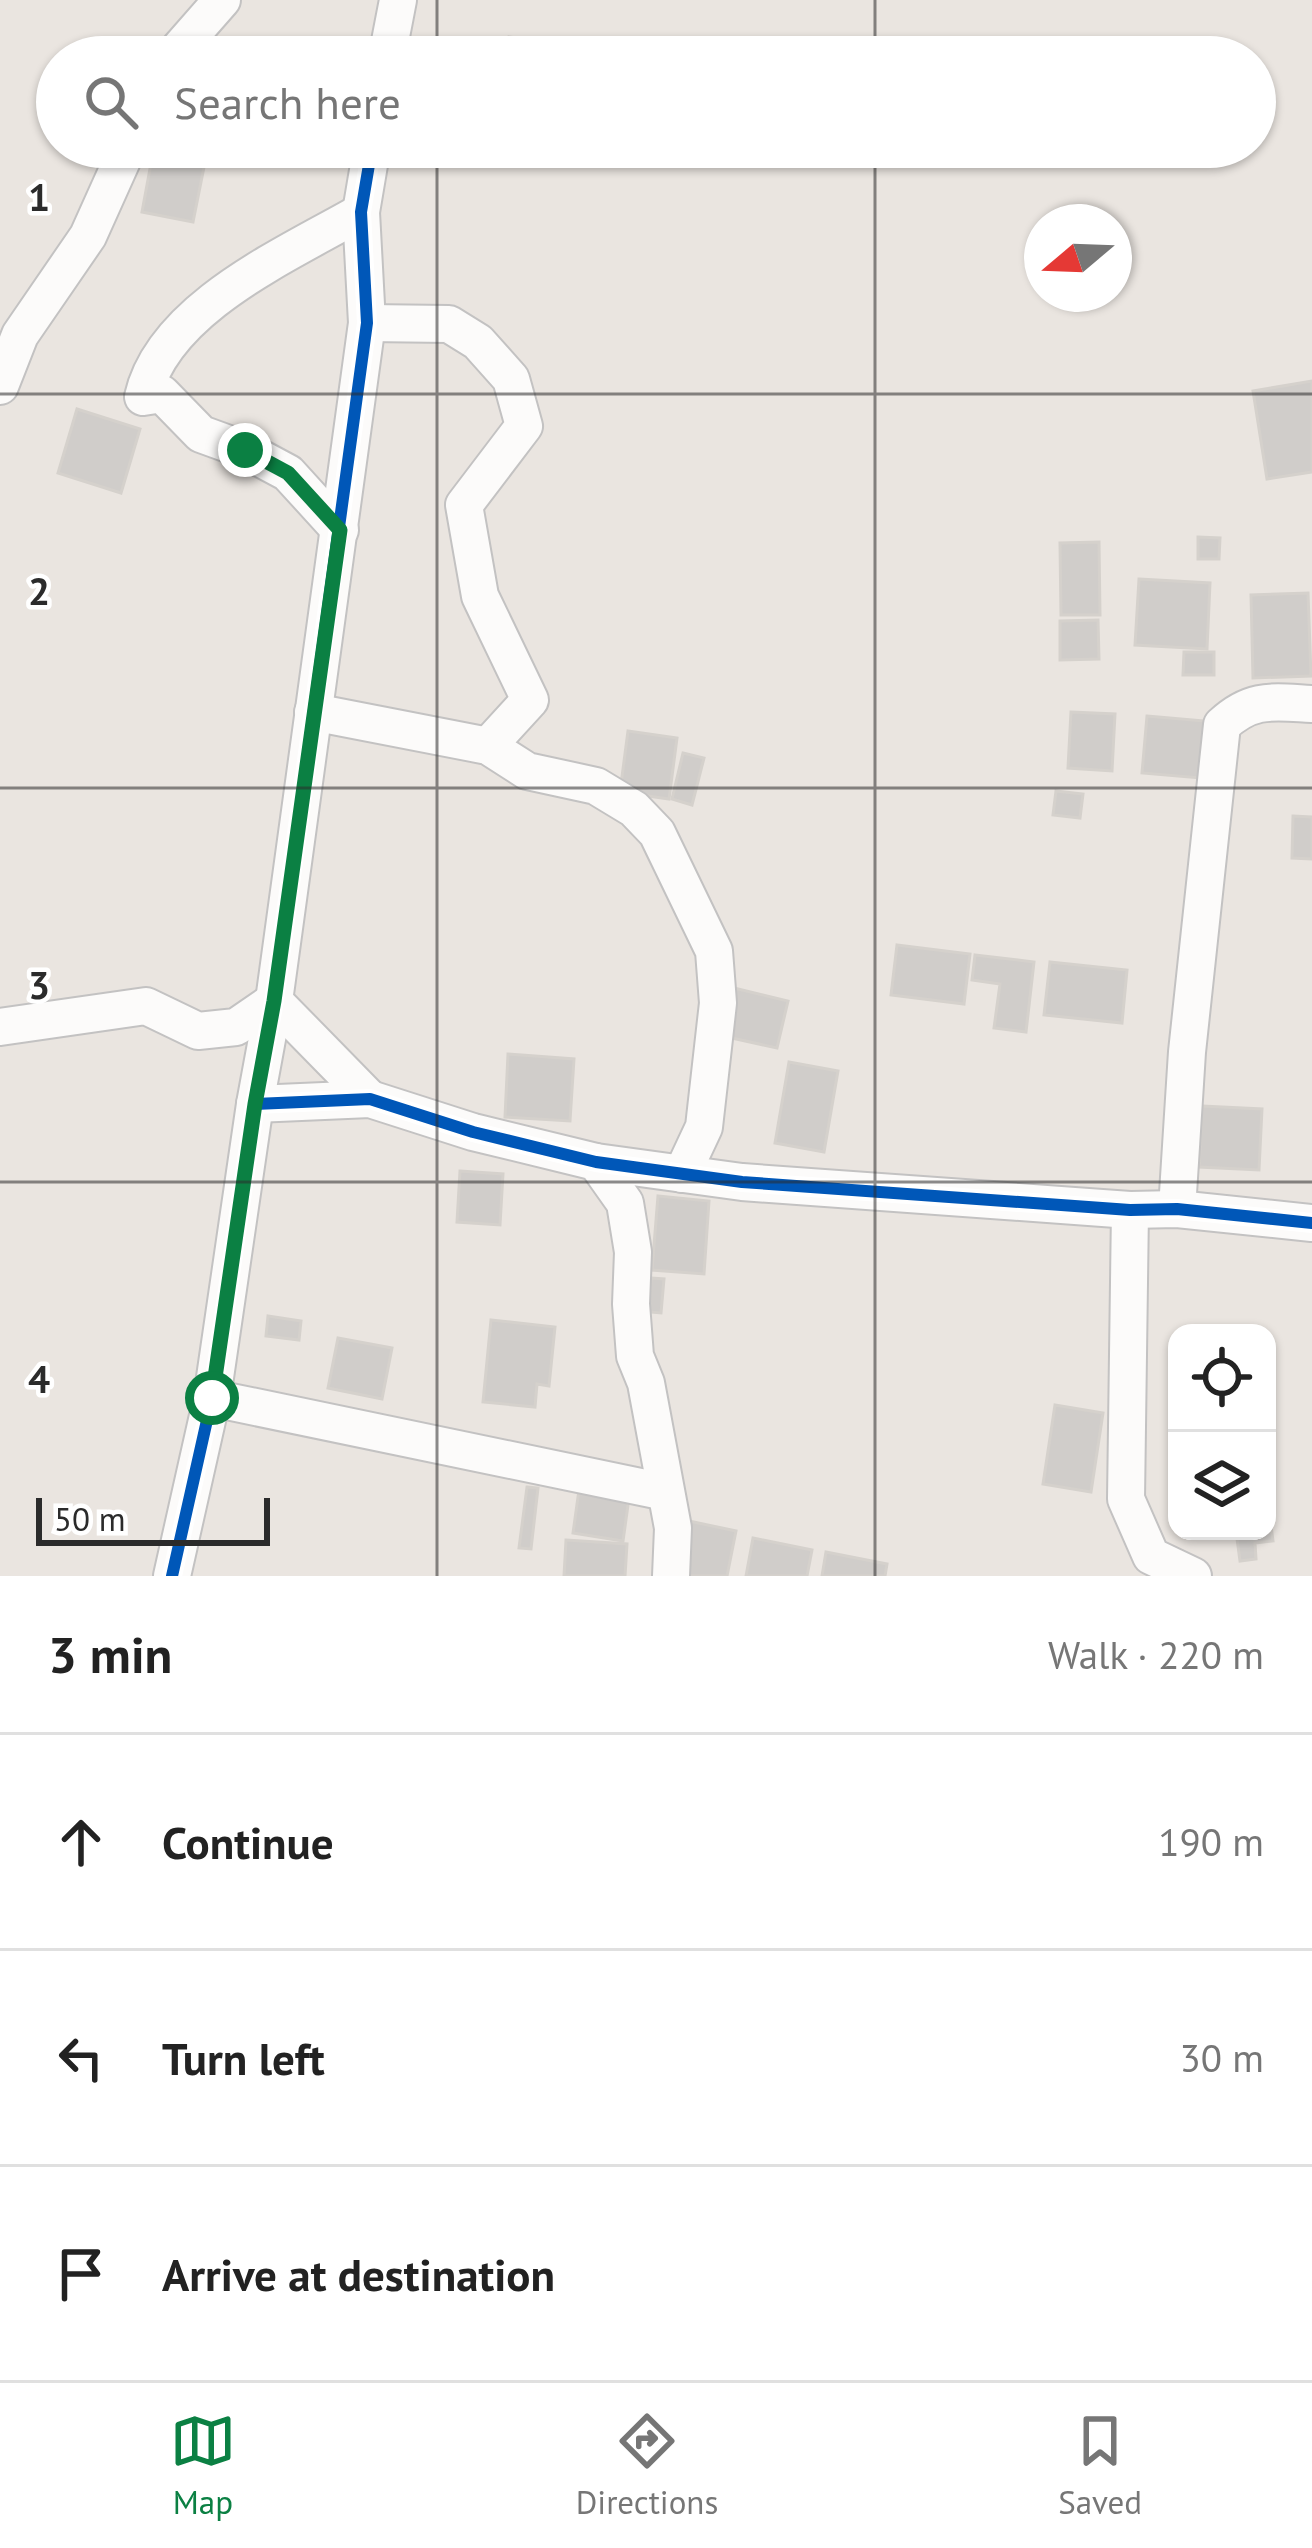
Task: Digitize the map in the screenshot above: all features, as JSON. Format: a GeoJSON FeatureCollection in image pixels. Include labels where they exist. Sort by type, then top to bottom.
{"type":"FeatureCollection","features":[{"type":"Feature","properties":{"kind":"street"},"geometry":{"type":"LineString","coordinates":[[190,36],[222,0]]}},
{"type":"Feature","properties":{"kind":"street"},"geometry":{"type":"LineString","coordinates":[[387,5],[387,36]]}},
{"type":"Feature","properties":{"kind":"street"},"geometry":{"type":"LineString","coordinates":[[0,386],[10,331],[88,236],[119,168]]}},
{"type":"Feature","properties":{"kind":"street"},"geometry":{"type":"LineString","coordinates":[[172,1576],[212,1398],[340,530],[367,323],[362,212],[369,168]]}},
{"type":"Feature","properties":{"kind":"street"},"geometry":{"type":"LineString","coordinates":[[340,530],[288,473],[201,434],[162,394],[142,397],[148,370],[214,296],[362,212]]}},
{"type":"Feature","properties":{"kind":"street"},"geometry":{"type":"LineString","coordinates":[[367,323],[449,325],[478,342],[511,380],[524,426],[464,505],[480,596],[530,700],[488,746]]}},
{"type":"Feature","properties":{"kind":"street"},"geometry":{"type":"LineString","coordinates":[[1177,1209],[1187,1052],[1222,724],[1242,706],[1312,704]]}},
{"type":"Feature","properties":{"kind":"street"},"geometry":{"type":"LineString","coordinates":[[313,712],[488,746],[527,771],[596,786],[634,809],[657,833],[714,951],[718,1003],[704,1126],[682,1174]]}},
{"type":"Feature","properties":{"kind":"street"},"geometry":{"type":"LineString","coordinates":[[0,1028],[146,1006],[198,1031],[236,1028],[274,1001]]}},
{"type":"Feature","properties":{"kind":"street"},"geometry":{"type":"LineString","coordinates":[[274,1001],[370,1099]]}},
{"type":"Feature","properties":{"kind":"street"},"geometry":{"type":"LineString","coordinates":[[255,1104],[370,1099],[473,1132],[596,1162],[742,1182],[1130,1210],[1177,1209],[1312,1223]]}},
{"type":"Feature","properties":{"kind":"street"},"geometry":{"type":"LineString","coordinates":[[596,1162],[625,1203],[633,1252],[635,1356],[646,1383],[673,1528],[671,1576]]}},
{"type":"Feature","properties":{"kind":"street"},"geometry":{"type":"LineString","coordinates":[[1130,1210],[1126,1498],[1151,1556],[1192,1576]]}},
{"type":"Feature","properties":{"kind":"street"},"geometry":{"type":"LineString","coordinates":[[212,1398],[665,1492]]}},
{"type":"Feature","properties":{"kind":"building"},"geometry":{"type":"Polygon","coordinates":[[[150,168],[204,168],[193,222],[142,212],[150,168]]]}},
{"type":"Feature","properties":{"kind":"building"},"geometry":{"type":"Polygon","coordinates":[[[1312,381],[1312,472],[1267,479],[1253,391],[1312,381]]]}},
{"type":"Feature","properties":{"kind":"building"},"geometry":{"type":"Polygon","coordinates":[[[77,409],[140,429],[121,493],[58,473],[77,409]]]}},
{"type":"Feature","properties":{"kind":"building"},"geometry":{"type":"Polygon","coordinates":[[[1198,537],[1220,538],[1219,559],[1198,559],[1198,537]]]}},
{"type":"Feature","properties":{"kind":"building"},"geometry":{"type":"Polygon","coordinates":[[[1099,542],[1100,615],[1061,615],[1060,543],[1099,542]]]}},
{"type":"Feature","properties":{"kind":"building"},"geometry":{"type":"Polygon","coordinates":[[[1139,579],[1210,583],[1207,649],[1135,645],[1139,579]]]}},
{"type":"Feature","properties":{"kind":"building"},"geometry":{"type":"Polygon","coordinates":[[[1308,593],[1311,676],[1253,678],[1251,595],[1308,593]]]}},
{"type":"Feature","properties":{"kind":"building"},"geometry":{"type":"Polygon","coordinates":[[[1098,620],[1099,659],[1060,660],[1060,621],[1098,620]]]}},
{"type":"Feature","properties":{"kind":"building"},"geometry":{"type":"Polygon","coordinates":[[[1184,652],[1214,652],[1214,675],[1183,675],[1184,652]]]}},
{"type":"Feature","properties":{"kind":"building"},"geometry":{"type":"Polygon","coordinates":[[[1071,712],[1115,714],[1112,771],[1068,768],[1071,712]]]}},
{"type":"Feature","properties":{"kind":"building"},"geometry":{"type":"Polygon","coordinates":[[[1147,716],[1205,721],[1200,778],[1142,773],[1147,716]]]}},
{"type":"Feature","properties":{"kind":"building"},"geometry":{"type":"Polygon","coordinates":[[[628,731],[677,738],[669,799],[620,792],[628,731]]]}},
{"type":"Feature","properties":{"kind":"building"},"geometry":{"type":"Polygon","coordinates":[[[683,753],[704,758],[692,805],[672,799],[683,753]]]}},
{"type":"Feature","properties":{"kind":"building"},"geometry":{"type":"Polygon","coordinates":[[[1056,791],[1083,794],[1080,818],[1053,815],[1056,791]]]}},
{"type":"Feature","properties":{"kind":"building"},"geometry":{"type":"Polygon","coordinates":[[[1293,816],[1312,817],[1312,859],[1292,858],[1293,816]]]}},
{"type":"Feature","properties":{"kind":"building"},"geometry":{"type":"Polygon","coordinates":[[[897,945],[970,954],[964,1004],[891,995],[897,945]]]}},
{"type":"Feature","properties":{"kind":"building"},"geometry":{"type":"Polygon","coordinates":[[[975,955],[1034,962],[1026,1032],[994,1028],[1000,984],[972,980],[975,955]]]}},
{"type":"Feature","properties":{"kind":"building"},"geometry":{"type":"Polygon","coordinates":[[[1050,962],[1127,970],[1122,1023],[1044,1015],[1050,962]]]}},
{"type":"Feature","properties":{"kind":"building"},"geometry":{"type":"Polygon","coordinates":[[[734,988],[788,1001],[777,1048],[723,1036],[734,988]]]}},
{"type":"Feature","properties":{"kind":"building"},"geometry":{"type":"Polygon","coordinates":[[[508,1054],[574,1059],[570,1121],[505,1117],[508,1054]]]}},
{"type":"Feature","properties":{"kind":"building"},"geometry":{"type":"Polygon","coordinates":[[[789,1062],[838,1071],[824,1152],[775,1143],[789,1062]]]}},
{"type":"Feature","properties":{"kind":"building"},"geometry":{"type":"Polygon","coordinates":[[[1202,1106],[1262,1109],[1259,1170],[1199,1167],[1202,1106]]]}},
{"type":"Feature","properties":{"kind":"building"},"geometry":{"type":"Polygon","coordinates":[[[460,1171],[503,1174],[500,1225],[457,1222],[460,1171]]]}},
{"type":"Feature","properties":{"kind":"building"},"geometry":{"type":"Polygon","coordinates":[[[658,1196],[709,1201],[704,1274],[652,1270],[658,1196]]]}},
{"type":"Feature","properties":{"kind":"building"},"geometry":{"type":"Polygon","coordinates":[[[651,1278],[664,1279],[661,1313],[649,1312],[651,1278]]]}},
{"type":"Feature","properties":{"kind":"building"},"geometry":{"type":"Polygon","coordinates":[[[268,1316],[301,1321],[299,1340],[266,1336],[268,1316]]]}},
{"type":"Feature","properties":{"kind":"building"},"geometry":{"type":"Polygon","coordinates":[[[491,1320],[555,1327],[549,1386],[537,1384],[535,1407],[483,1402],[491,1320]]]}},
{"type":"Feature","properties":{"kind":"building"},"geometry":{"type":"Polygon","coordinates":[[[338,1338],[392,1348],[382,1399],[328,1388],[338,1338]]]}},
{"type":"Feature","properties":{"kind":"building"},"geometry":{"type":"Polygon","coordinates":[[[1055,1405],[1103,1413],[1091,1492],[1043,1484],[1055,1405]]]}},
{"type":"Feature","properties":{"kind":"building"},"geometry":{"type":"Polygon","coordinates":[[[527,1487],[538,1488],[531,1549],[519,1548],[527,1487]]]}},
{"type":"Feature","properties":{"kind":"building"},"geometry":{"type":"Polygon","coordinates":[[[579,1490],[629,1498],[623,1541],[573,1533],[579,1490]]]}},
{"type":"Feature","properties":{"kind":"building"},"geometry":{"type":"Polygon","coordinates":[[[689,1521],[736,1531],[727,1576],[678,1576],[689,1521]]]}},
{"type":"Feature","properties":{"kind":"building"},"geometry":{"type":"Polygon","coordinates":[[[753,1538],[812,1550],[807,1576],[746,1576],[753,1538]]]}},
{"type":"Feature","properties":{"kind":"building"},"geometry":{"type":"Polygon","coordinates":[[[566,1540],[627,1544],[625,1576],[564,1576],[566,1540]]]}},
{"type":"Feature","properties":{"kind":"building"},"geometry":{"type":"Polygon","coordinates":[[[1237,1540],[1273,1540],[1255,1543],[1256,1559],[1240,1561],[1237,1540]]]}},
{"type":"Feature","properties":{"kind":"building"},"geometry":{"type":"Polygon","coordinates":[[[826,1552],[887,1564],[885,1576],[822,1576],[826,1552]]]}},
{"type":"Feature","properties":{"kind":"cycle path"},"geometry":{"type":"LineString","coordinates":[[172,1576],[212,1398],[274,1001],[367,323],[361,212],[368,168]]}},
{"type":"Feature","properties":{"kind":"cycle path"},"geometry":{"type":"LineString","coordinates":[[255,1104],[370,1099],[473,1132],[596,1162],[742,1182],[1130,1210],[1177,1209],[1312,1223]]}},
{"type":"Feature","properties":{"kind":"route"},"geometry":{"type":"LineString","coordinates":[[212,1398],[340,530],[288,473],[245,450]]}}]}
